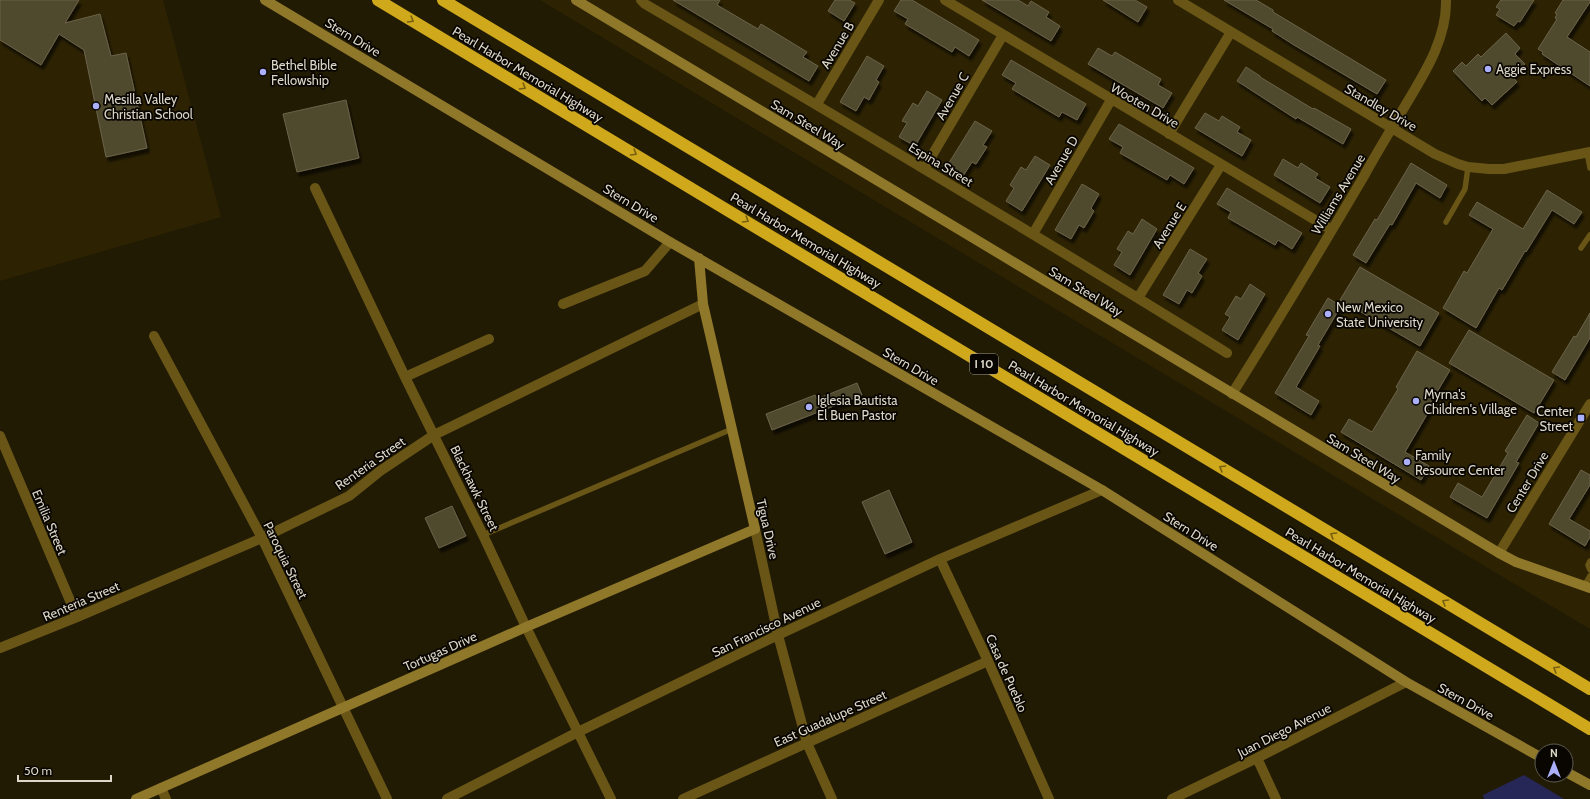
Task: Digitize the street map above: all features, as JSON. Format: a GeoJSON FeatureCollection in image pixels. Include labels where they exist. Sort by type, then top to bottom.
{"type":"FeatureCollection","features":[{"type":"Feature","properties":{"kind":"highway","name":"Pearl Harbor Memorial Highway"},"geometry":{"type":"LineString","coordinates":[[378,0],[1590,729]]}},
{"type":"Feature","properties":{"kind":"highway","name":"Pearl Harbor Memorial Highway"},"geometry":{"type":"LineString","coordinates":[[443,0],[1590,689]]}},
{"type":"Feature","properties":{"kind":"street","name":"Stern Drive"},"geometry":{"type":"LineString","coordinates":[[265,0],[670,242],[1102,490],[1406,682],[1534,754]]}},
{"type":"Feature","properties":{"kind":"street","name":"Sam Steel Way"},"geometry":{"type":"LineString","coordinates":[[576,0],[1498,553],[1516,562],[1587,587]]}},
{"type":"Feature","properties":{"kind":"street","name":"Espina Street"},"geometry":{"type":"LineString","coordinates":[[641,0],[645,4],[817,104],[1033,234],[1227,353]]}},
{"type":"Feature","properties":{"kind":"street","name":"Avenue B"},"geometry":{"type":"LineString","coordinates":[[817,104],[879,0]]}},
{"type":"Feature","properties":{"kind":"street","name":"Wooten Drive"},"geometry":{"type":"LineString","coordinates":[[945,0],[1332,230]]}},
{"type":"Feature","properties":{"kind":"street","name":"Standley Drive"},"geometry":{"type":"LineString","coordinates":[[1178,0],[1391,129],[1435,154],[1458,164],[1468,167],[1504,169],[1588,152]]}},
{"type":"Feature","properties":{"kind":"street","name":"Williams Avenue"},"geometry":{"type":"LineString","coordinates":[[1232,394],[1332,230],[1434,53],[1442,32],[1446,0]]}},
{"type":"Feature","properties":{"kind":"street"},"geometry":{"type":"LineString","coordinates":[[1169,134],[1231,32]]}},
{"type":"Feature","properties":{"kind":"street","name":"Avenue C"},"geometry":{"type":"LineString","coordinates":[[924,169],[1003,35]]}},
{"type":"Feature","properties":{"kind":"street","name":"Avenue D"},"geometry":{"type":"LineString","coordinates":[[1033,234],[1111,100]]}},
{"type":"Feature","properties":{"kind":"street","name":"Avenue E"},"geometry":{"type":"LineString","coordinates":[[1138,298],[1221,165]]}},
{"type":"Feature","properties":{"kind":"street","name":"Blackhawk Street"},"geometry":{"type":"LineString","coordinates":[[315,188],[526,627],[611,799]]}},
{"type":"Feature","properties":{"kind":"street"},"geometry":{"type":"LineString","coordinates":[[563,304],[645,271],[670,242]]}},
{"type":"Feature","properties":{"kind":"street","name":"Tigua Drive"},"geometry":{"type":"LineString","coordinates":[[699,258],[703,304],[778,635],[807,743],[832,799]]}},
{"type":"Feature","properties":{"kind":"street","name":"Renteria Street"},"geometry":{"type":"LineString","coordinates":[[0,648],[77,617],[262,538],[349,496],[380,470],[434,435],[703,304]]}},
{"type":"Feature","properties":{"kind":"street","name":"Paroquia Street"},"geometry":{"type":"LineString","coordinates":[[154,336],[262,538],[387,799]]}},
{"type":"Feature","properties":{"kind":"street"},"geometry":{"type":"LineString","coordinates":[[405,377],[489,339]]}},
{"type":"Feature","properties":{"kind":"street","name":"Center Drive"},"geometry":{"type":"LineString","coordinates":[[1498,553],[1590,404]]}},
{"type":"Feature","properties":{"kind":"street","name":"Emilia Street"},"geometry":{"type":"LineString","coordinates":[[0,436],[77,617]]}},
{"type":"Feature","properties":{"kind":"street","name":"San Francisco Avenue"},"geometry":{"type":"LineString","coordinates":[[447,799],[578,732],[778,635],[940,560],[1102,490]]}},
{"type":"Feature","properties":{"kind":"street","name":"Tortugas Drive"},"geometry":{"type":"LineString","coordinates":[[136,799],[526,627],[755,529]]}},
{"type":"Feature","properties":{"kind":"street","name":"Casa de Pueblo"},"geometry":{"type":"LineString","coordinates":[[940,560],[988,661],[1049,799]]}},
{"type":"Feature","properties":{"kind":"street","name":"East Guadalupe Street"},"geometry":{"type":"LineString","coordinates":[[683,799],[988,661]]}},
{"type":"Feature","properties":{"kind":"street","name":"Juan Diego Avenue"},"geometry":{"type":"LineString","coordinates":[[1172,799],[1257,758],[1406,682]]}},
{"type":"Feature","properties":{"kind":"street"},"geometry":{"type":"LineString","coordinates":[[1257,758],[1276,799]]}},
{"type":"Feature","properties":{"kind":"street"},"geometry":{"type":"LineString","coordinates":[[1574,776],[1590,785]]}},
{"type":"Feature","properties":{"kind":"street"},"geometry":{"type":"LineString","coordinates":[[161,788],[166,799]]}},
{"type":"Feature","properties":{"kind":"lane"},"geometry":{"type":"LineString","coordinates":[[1588,152],[1590,168]]}},
{"type":"Feature","properties":{"kind":"lane"},"geometry":{"type":"LineString","coordinates":[[1446,222],[1463,192],[1468,167]]}},
{"type":"Feature","properties":{"kind":"lane"},"geometry":{"type":"LineString","coordinates":[[1581,248],[1590,235]]}},
{"type":"Feature","properties":{"kind":"lane"},"geometry":{"type":"LineString","coordinates":[[483,536],[732,429]]}},
{"type":"Feature","properties":{"kind":"lane"},"geometry":{"type":"LineString","coordinates":[[1590,561],[1588,565],[1590,570]]}},
{"type":"Feature","properties":{"kind":"lane"},"geometry":{"type":"LineString","coordinates":[[1587,587],[1590,576]]}},
{"type":"Feature","properties":{"kind":"shaded area","name":"Mesilla Valley Christian School"},"geometry":{"type":"Polygon","coordinates":[[[0,0],[163,0],[221,217],[0,281],[0,0]]]}},
{"type":"Feature","properties":{"kind":"shaded area","name":"New Mexico State University"},"geometry":{"type":"Polygon","coordinates":[[[540,0],[1590,0],[1590,629],[540,0]]]}},
{"type":"Feature","properties":{"kind":"shaded area"},"geometry":{"type":"Polygon","coordinates":[[[1524,775],[1534,781],[1534,783],[1537,783],[1564,799],[1484,799],[1483,795],[1524,775]]]}},
{"type":"Feature","properties":{"kind":"building"},"geometry":{"type":"Polygon","coordinates":[[[0,0],[79,0],[65,23],[100,14],[111,56],[126,53],[147,148],[106,157],[84,50],[59,34],[41,65],[0,40],[0,0]]]}},
{"type":"Feature","properties":{"kind":"building"},"geometry":{"type":"Polygon","coordinates":[[[673,0],[720,0],[717,5],[758,29],[761,24],[807,52],[803,57],[818,66],[809,81],[673,0]]]}},
{"type":"Feature","properties":{"kind":"building"},"geometry":{"type":"Polygon","coordinates":[[[835,0],[849,0],[855,3],[844,21],[828,11],[835,0]]]}},
{"type":"Feature","properties":{"kind":"building"},"geometry":{"type":"Polygon","coordinates":[[[901,0],[912,0],[979,40],[969,56],[955,47],[952,52],[905,24],[908,19],[894,11],[901,0]]]}},
{"type":"Feature","properties":{"kind":"building"},"geometry":{"type":"Polygon","coordinates":[[[982,0],[1018,0],[1028,6],[1031,1],[1049,12],[1046,17],[1060,26],[1051,41],[982,0]]]}},
{"type":"Feature","properties":{"kind":"building"},"geometry":{"type":"Polygon","coordinates":[[[1103,0],[1135,0],[1147,7],[1138,22],[1103,0]]]}},
{"type":"Feature","properties":{"kind":"building"},"geometry":{"type":"Polygon","coordinates":[[[1224,0],[1256,0],[1273,10],[1273,12],[1386,80],[1377,94],[1294,45],[1272,31],[1273,29],[1224,0]]]}},
{"type":"Feature","properties":{"kind":"building"},"geometry":{"type":"Polygon","coordinates":[[[1501,0],[1534,0],[1520,22],[1518,21],[1514,26],[1496,15],[1500,9],[1496,7],[1501,0]]]}},
{"type":"Feature","properties":{"kind":"building"},"geometry":{"type":"Polygon","coordinates":[[[1563,0],[1590,0],[1567,37],[1590,52],[1590,86],[1542,54],[1543,52],[1538,49],[1557,19],[1555,18],[1557,14],[1555,13],[1563,0]]]}},
{"type":"Feature","properties":{"kind":"building","name":"Aggie Express"},"geometry":{"type":"Polygon","coordinates":[[[1506,33],[1520,48],[1515,54],[1525,64],[1512,76],[1517,82],[1492,105],[1485,98],[1482,101],[1453,71],[1462,62],[1466,66],[1478,54],[1481,57],[1506,33]]]}},
{"type":"Feature","properties":{"kind":"building"},"geometry":{"type":"Polygon","coordinates":[[[1098,48],[1112,56],[1115,52],[1161,79],[1158,85],[1172,93],[1163,108],[1088,64],[1098,48]]]}},
{"type":"Feature","properties":{"kind":"building"},"geometry":{"type":"Polygon","coordinates":[[[867,56],[884,66],[876,80],[879,82],[869,100],[864,97],[856,111],[840,102],[867,56]]]}},
{"type":"Feature","properties":{"kind":"building"},"geometry":{"type":"Polygon","coordinates":[[[1011,60],[1086,104],[1077,120],[1062,112],[1059,117],[1012,89],[1016,83],[1002,75],[1011,60]]]}},
{"type":"Feature","properties":{"kind":"building"},"geometry":{"type":"Polygon","coordinates":[[[1246,67],[1313,109],[1314,108],[1351,129],[1343,144],[1297,117],[1296,119],[1237,81],[1246,67]]]}},
{"type":"Feature","properties":{"kind":"building"},"geometry":{"type":"Polygon","coordinates":[[[927,91],[942,100],[915,146],[899,137],[907,123],[902,121],[913,103],[918,106],[927,91]]]}},
{"type":"Feature","properties":{"kind":"building"},"geometry":{"type":"Polygon","coordinates":[[[346,100],[359,158],[297,172],[283,114],[346,100]]]}},
{"type":"Feature","properties":{"kind":"building"},"geometry":{"type":"Polygon","coordinates":[[[1205,113],[1219,121],[1222,116],[1240,127],[1237,132],[1251,140],[1242,156],[1195,128],[1205,113]]]}},
{"type":"Feature","properties":{"kind":"building"},"geometry":{"type":"Polygon","coordinates":[[[975,121],[992,131],[983,145],[987,147],[976,164],[972,162],[963,176],[947,166],[975,121]]]}},
{"type":"Feature","properties":{"kind":"building"},"geometry":{"type":"Polygon","coordinates":[[[1119,124],[1194,168],[1184,184],[1170,175],[1167,180],[1120,153],[1123,147],[1109,139],[1119,124]]]}},
{"type":"Feature","properties":{"kind":"building"},"geometry":{"type":"Polygon","coordinates":[[[1035,156],[1050,165],[1022,211],[1006,201],[1014,188],[1010,185],[1021,167],[1026,170],[1035,156]]]}},
{"type":"Feature","properties":{"kind":"building"},"geometry":{"type":"Polygon","coordinates":[[[1283,159],[1298,168],[1301,163],[1318,174],[1315,178],[1330,187],[1320,203],[1274,175],[1283,159]]]}},
{"type":"Feature","properties":{"kind":"building"},"geometry":{"type":"Polygon","coordinates":[[[1411,163],[1447,185],[1440,198],[1416,183],[1392,225],[1390,224],[1366,263],[1353,255],[1375,219],[1377,220],[1411,163]]]}},
{"type":"Feature","properties":{"kind":"building"},"geometry":{"type":"Polygon","coordinates":[[[1082,184],[1099,194],[1091,208],[1094,211],[1084,228],[1079,225],[1071,239],[1055,230],[1082,184]]]}},
{"type":"Feature","properties":{"kind":"building"},"geometry":{"type":"Polygon","coordinates":[[[1227,188],[1302,233],[1292,249],[1278,240],[1275,245],[1228,218],[1231,212],[1217,204],[1227,188]]]}},
{"type":"Feature","properties":{"kind":"building"},"geometry":{"type":"Polygon","coordinates":[[[1547,190],[1582,212],[1574,224],[1552,210],[1502,290],[1499,288],[1476,328],[1443,308],[1464,271],[1467,273],[1493,229],[1469,215],[1477,202],[1523,229],[1547,190]]]}},
{"type":"Feature","properties":{"kind":"building"},"geometry":{"type":"Polygon","coordinates":[[[1142,219],[1157,229],[1130,275],[1114,265],[1122,252],[1117,249],[1128,231],[1133,234],[1142,219]]]}},
{"type":"Feature","properties":{"kind":"building"},"geometry":{"type":"Polygon","coordinates":[[[1190,249],[1207,259],[1198,273],[1202,276],[1192,293],[1187,290],[1179,304],[1163,295],[1190,249]]]}},
{"type":"Feature","properties":{"kind":"building"},"geometry":{"type":"Polygon","coordinates":[[[1360,267],[1439,313],[1420,346],[1340,300],[1360,267]]]}},
{"type":"Feature","properties":{"kind":"building"},"geometry":{"type":"Polygon","coordinates":[[[1250,284],[1265,294],[1238,340],[1222,330],[1230,317],[1225,314],[1236,296],[1241,299],[1250,284]]]}},
{"type":"Feature","properties":{"kind":"building"},"geometry":{"type":"Polygon","coordinates":[[[1328,298],[1341,306],[1296,387],[1319,401],[1311,415],[1275,393],[1309,336],[1306,335],[1328,298]]]}},
{"type":"Feature","properties":{"kind":"building"},"geometry":{"type":"Polygon","coordinates":[[[1590,313],[1590,338],[1565,380],[1552,372],[1574,336],[1576,337],[1590,313]]]}},
{"type":"Feature","properties":{"kind":"building"},"geometry":{"type":"Polygon","coordinates":[[[1469,330],[1554,380],[1534,413],[1449,363],[1469,330]]]}},
{"type":"Feature","properties":{"kind":"building"},"geometry":{"type":"Polygon","coordinates":[[[1417,351],[1450,370],[1427,409],[1429,411],[1405,452],[1429,466],[1421,480],[1341,432],[1349,419],[1372,432],[1398,389],[1396,387],[1417,351]]]}},
{"type":"Feature","properties":{"kind":"building","name":"Iglesia Bautista El Buen Pastor"},"geometry":{"type":"Polygon","coordinates":[[[857,383],[862,395],[772,430],[766,414],[815,395],[817,399],[857,383]]]}},
{"type":"Feature","properties":{"kind":"building"},"geometry":{"type":"Polygon","coordinates":[[[1527,415],[1539,423],[1516,462],[1519,463],[1487,518],[1450,497],[1458,483],[1482,497],[1508,453],[1505,451],[1527,415]]]}},
{"type":"Feature","properties":{"kind":"building"},"geometry":{"type":"Polygon","coordinates":[[[1581,470],[1590,475],[1590,485],[1569,519],[1590,531],[1590,537],[1585,546],[1549,524],[1581,470]]]}},
{"type":"Feature","properties":{"kind":"building"},"geometry":{"type":"Polygon","coordinates":[[[889,490],[912,542],[885,554],[862,502],[889,490]]]}},
{"type":"Feature","properties":{"kind":"building"},"geometry":{"type":"Polygon","coordinates":[[[452,506],[466,536],[439,548],[425,518],[452,506]]]}},
{"type":"Feature","properties":{"kind":"place","name":"Aggie Express"},"geometry":{"type":"Point","coordinates":[1488,69]}},
{"type":"Feature","properties":{"kind":"place","name":"Bethel Bible Fellowship"},"geometry":{"type":"Point","coordinates":[263,72]}},
{"type":"Feature","properties":{"kind":"place","name":"Mesilla Valley Christian School"},"geometry":{"type":"Point","coordinates":[96,106]}},
{"type":"Feature","properties":{"kind":"place","name":"New Mexico State University"},"geometry":{"type":"Point","coordinates":[1328,314]}},
{"type":"Feature","properties":{"kind":"place","name":"Myrna's Children's Village"},"geometry":{"type":"Point","coordinates":[1416,401]}},
{"type":"Feature","properties":{"kind":"place","name":"Iglesia Bautista El Buen Pastor"},"geometry":{"type":"Point","coordinates":[809,407]}},
{"type":"Feature","properties":{"kind":"place","name":"Center Street"},"geometry":{"type":"Point","coordinates":[1581,418]}},
{"type":"Feature","properties":{"kind":"place","name":"Family Resource Center"},"geometry":{"type":"Point","coordinates":[1407,462]}}]}
